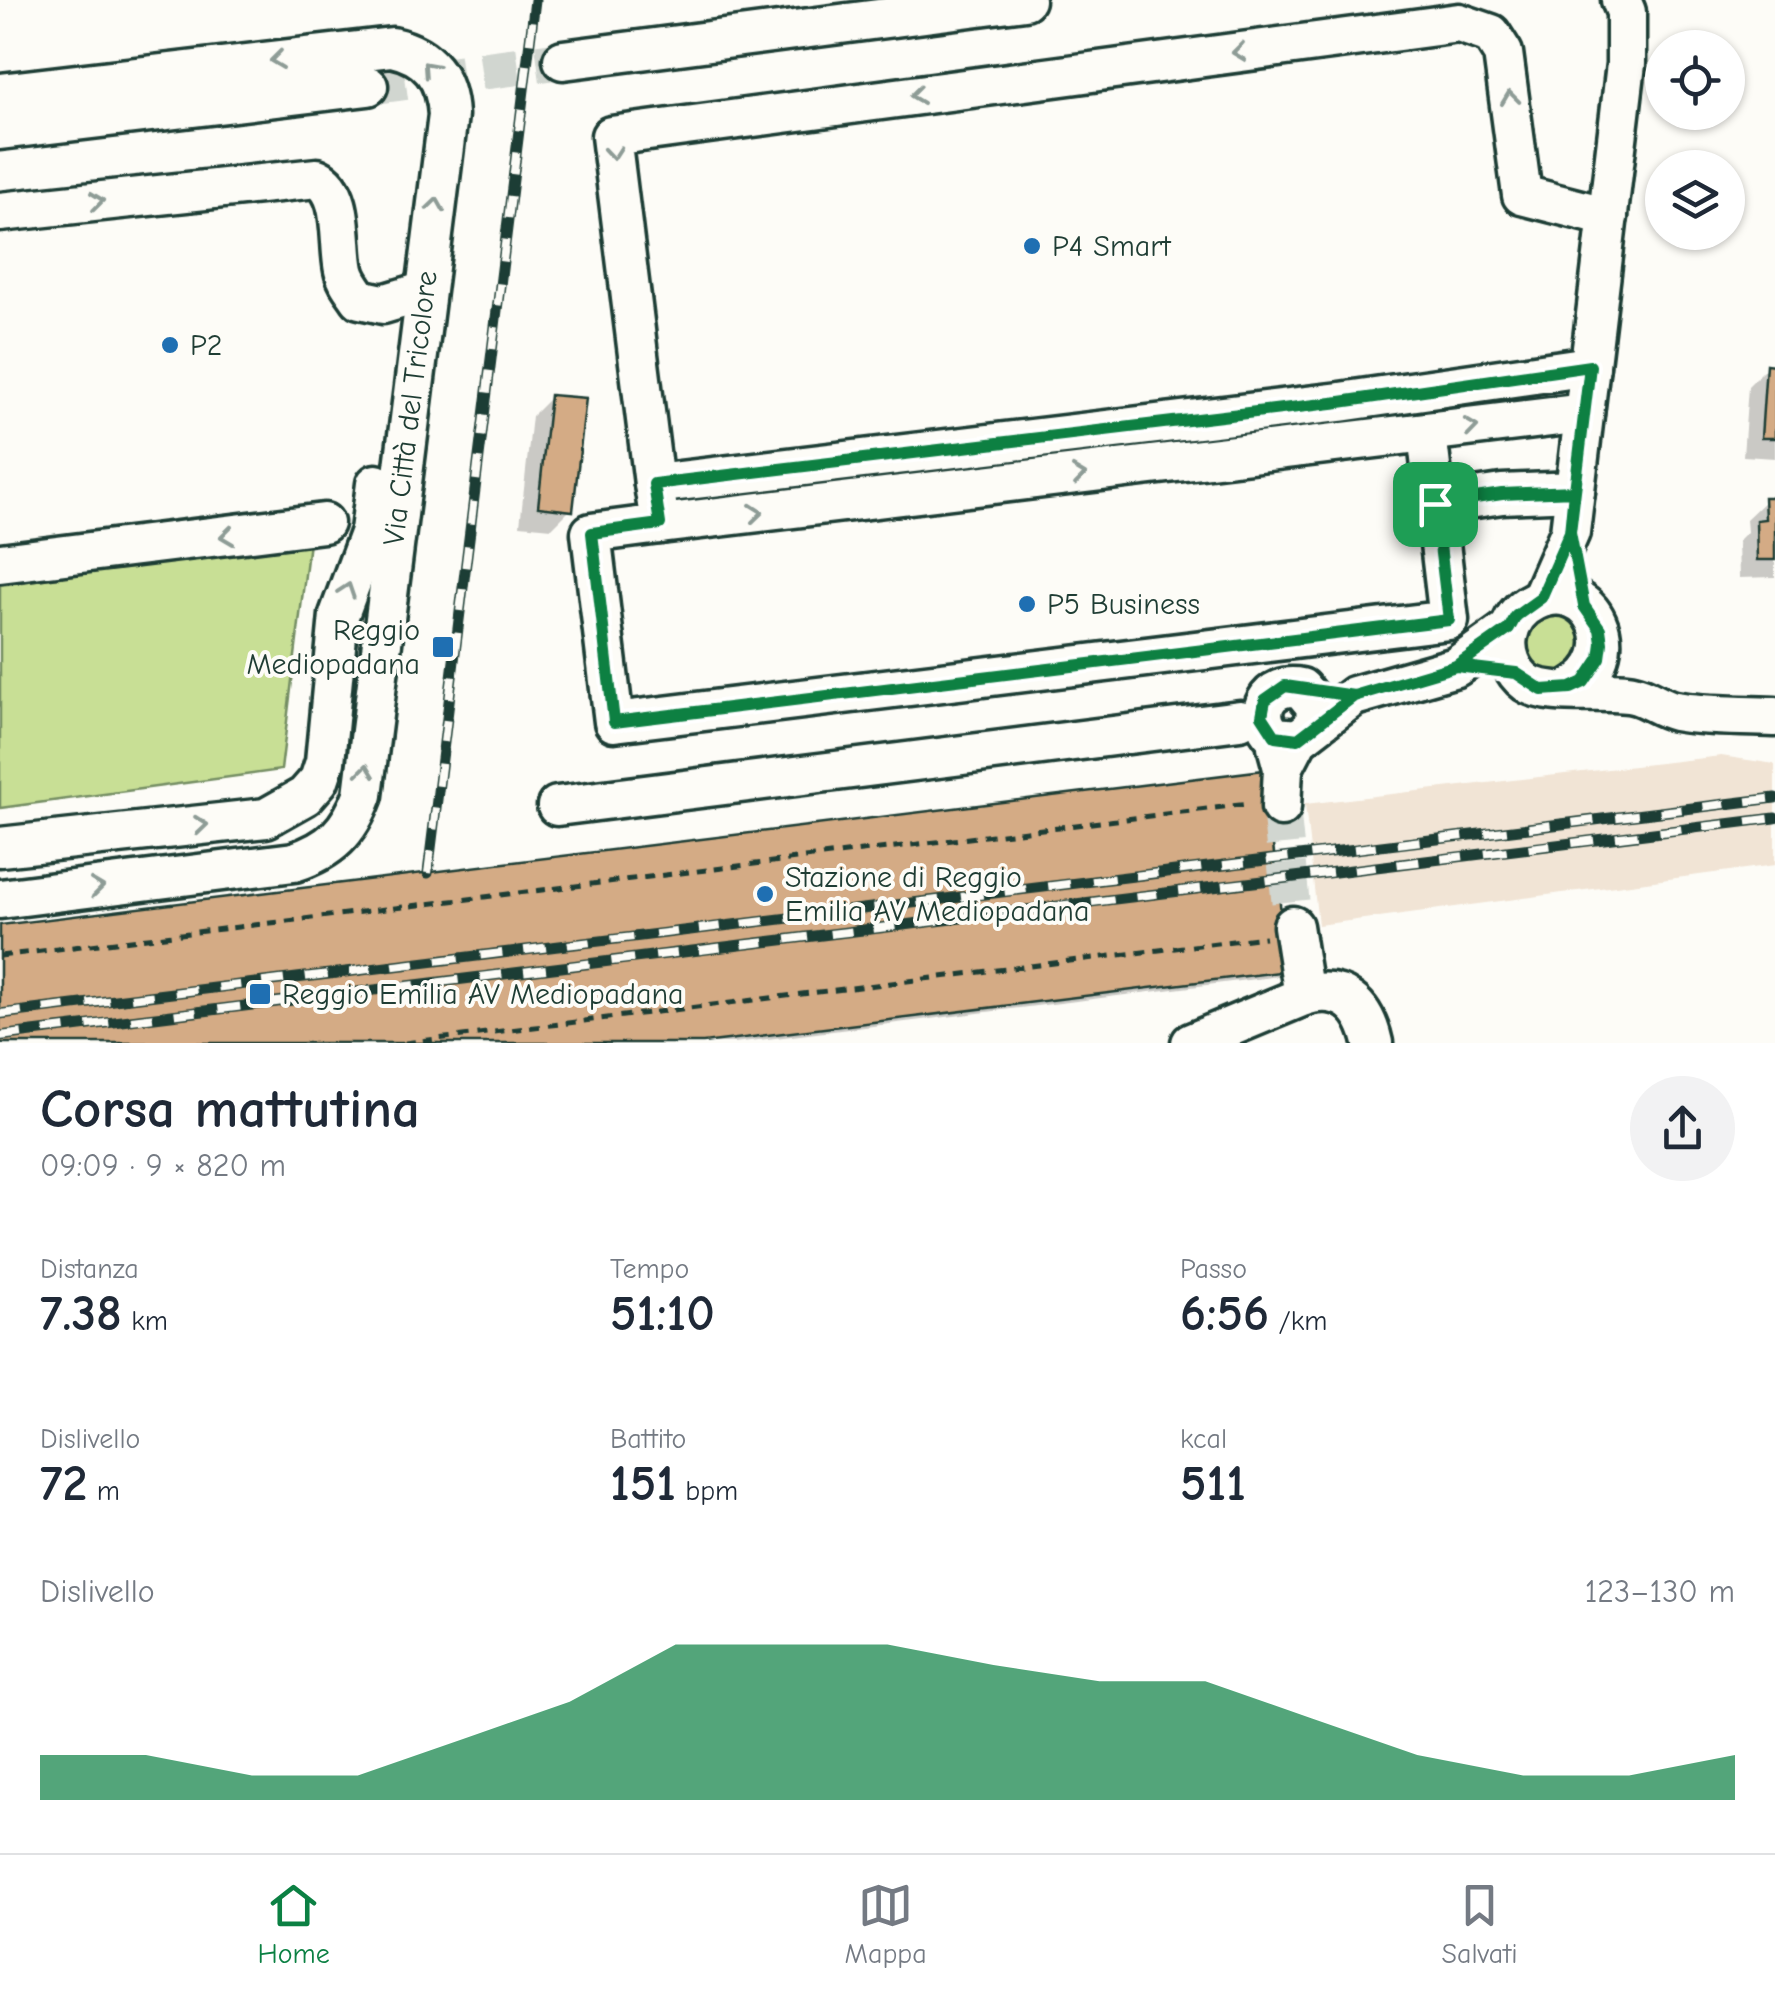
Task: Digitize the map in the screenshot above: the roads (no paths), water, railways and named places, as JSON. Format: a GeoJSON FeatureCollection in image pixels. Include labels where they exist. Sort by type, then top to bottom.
{"type":"FeatureCollection","features":[{"type":"Feature","properties":{"kind":"street"},"geometry":{"type":"LineString","coordinates":[[563,60],[1025,0]]}},
{"type":"Feature","properties":{"kind":"street"},"geometry":{"type":"LineString","coordinates":[[1571,688],[1594,671],[1602,643],[1600,629],[1584,606],[1570,532],[1628,36],[1622,0]]}},
{"type":"Feature","properties":{"kind":"street"},"geometry":{"type":"LineString","coordinates":[[660,524],[611,136],[1459,23],[1491,34],[1503,53],[1522,195],[1608,217]]}},
{"type":"Feature","properties":{"kind":"street","name":"Via Città del Tricolore"},"geometry":{"type":"LineString","coordinates":[[0,93],[374,48],[411,52],[425,60],[444,86],[448,115],[363,795],[353,821],[320,853],[294,862],[0,899]]}},
{"type":"Feature","properties":{"kind":"street"},"geometry":{"type":"LineString","coordinates":[[0,130],[368,86]]}},
{"type":"Feature","properties":{"kind":"street"},"geometry":{"type":"LineString","coordinates":[[0,212],[317,178],[334,195],[344,275],[360,299],[383,304],[423,292]]}},
{"type":"Feature","properties":{"kind":"street"},"geometry":{"type":"LineString","coordinates":[[654,484],[1340,402],[1590,366]]}},
{"type":"Feature","properties":{"kind":"street"},"geometry":{"type":"LineString","coordinates":[[1340,402],[1345,443]]}},
{"type":"Feature","properties":{"kind":"street"},"geometry":{"type":"LineString","coordinates":[[1427,433],[1449,620],[614,722],[592,533],[1584,414]]}},
{"type":"Feature","properties":{"kind":"street"},"geometry":{"type":"LineString","coordinates":[[0,847],[266,818],[306,796],[319,780],[325,762],[339,614],[370,531],[380,453],[408,421]]}},
{"type":"Feature","properties":{"kind":"street"},"geometry":{"type":"LineString","coordinates":[[1435,504],[1502,494],[1574,491]]}},
{"type":"Feature","properties":{"kind":"street"},"geometry":{"type":"LineString","coordinates":[[0,564],[324,524]]}},
{"type":"Feature","properties":{"kind":"street"},"geometry":{"type":"LineString","coordinates":[[1541,598],[1570,532]]}},
{"type":"Feature","properties":{"kind":"street"},"geometry":{"type":"LineString","coordinates":[[558,806],[1279,742],[1354,696],[1456,666],[1509,629],[1516,616],[1541,598],[1556,596],[1584,606]]}},
{"type":"Feature","properties":{"kind":"street"},"geometry":{"type":"LineString","coordinates":[[1509,629],[1509,659],[1516,673]]}},
{"type":"Feature","properties":{"kind":"street"},"geometry":{"type":"LineString","coordinates":[[1602,643],[1637,694]]}},
{"type":"Feature","properties":{"kind":"street"},"geometry":{"type":"LineString","coordinates":[[1456,666],[1516,673],[1542,690],[1571,688],[1637,694],[1680,712],[1775,717]]}},
{"type":"Feature","properties":{"kind":"street"},"geometry":{"type":"LineString","coordinates":[[1288,930],[1304,996]]}},
{"type":"Feature","properties":{"kind":"street"},"geometry":{"type":"LineString","coordinates":[[1191,1043],[1304,996],[1331,992],[1358,1005],[1368,1022],[1373,1043]]}},
{"type":"Feature","properties":{"kind":"tunnel"},"geometry":{"type":"LineString","coordinates":[[368,86],[563,60]]}},
{"type":"Feature","properties":{"kind":"tunnel"},"geometry":{"type":"LineString","coordinates":[[1281,807],[1293,926]]}},
{"type":"Feature","properties":{"kind":"railway"},"geometry":{"type":"LineString","coordinates":[[428,873],[535,0]]}},
{"type":"Feature","properties":{"kind":"railway"},"geometry":{"type":"LineString","coordinates":[[0,1014],[1775,798]]}},
{"type":"Feature","properties":{"kind":"railway"},"geometry":{"type":"LineString","coordinates":[[0,1036],[1775,818]]}},
{"type":"Feature","properties":{"kind":"place","name":"P4 Smart"},"geometry":{"type":"Point","coordinates":[1032,246]}},
{"type":"Feature","properties":{"kind":"place","name":"P2"},"geometry":{"type":"Point","coordinates":[170,345]}},
{"type":"Feature","properties":{"kind":"place","name":"P5 Business"},"geometry":{"type":"Point","coordinates":[1027,604]}},
{"type":"Feature","properties":{"kind":"place","name":"Reggio Mediopadana"},"geometry":{"type":"Point","coordinates":[443,647]}},
{"type":"Feature","properties":{"kind":"place","name":"Stazione di Reggio Emilia AV Mediopadana"},"geometry":{"type":"Point","coordinates":[765,894]}},
{"type":"Feature","properties":{"kind":"place","name":"Reggio Emilia AV Mediopadana"},"geometry":{"type":"Point","coordinates":[260,994]}}]}
